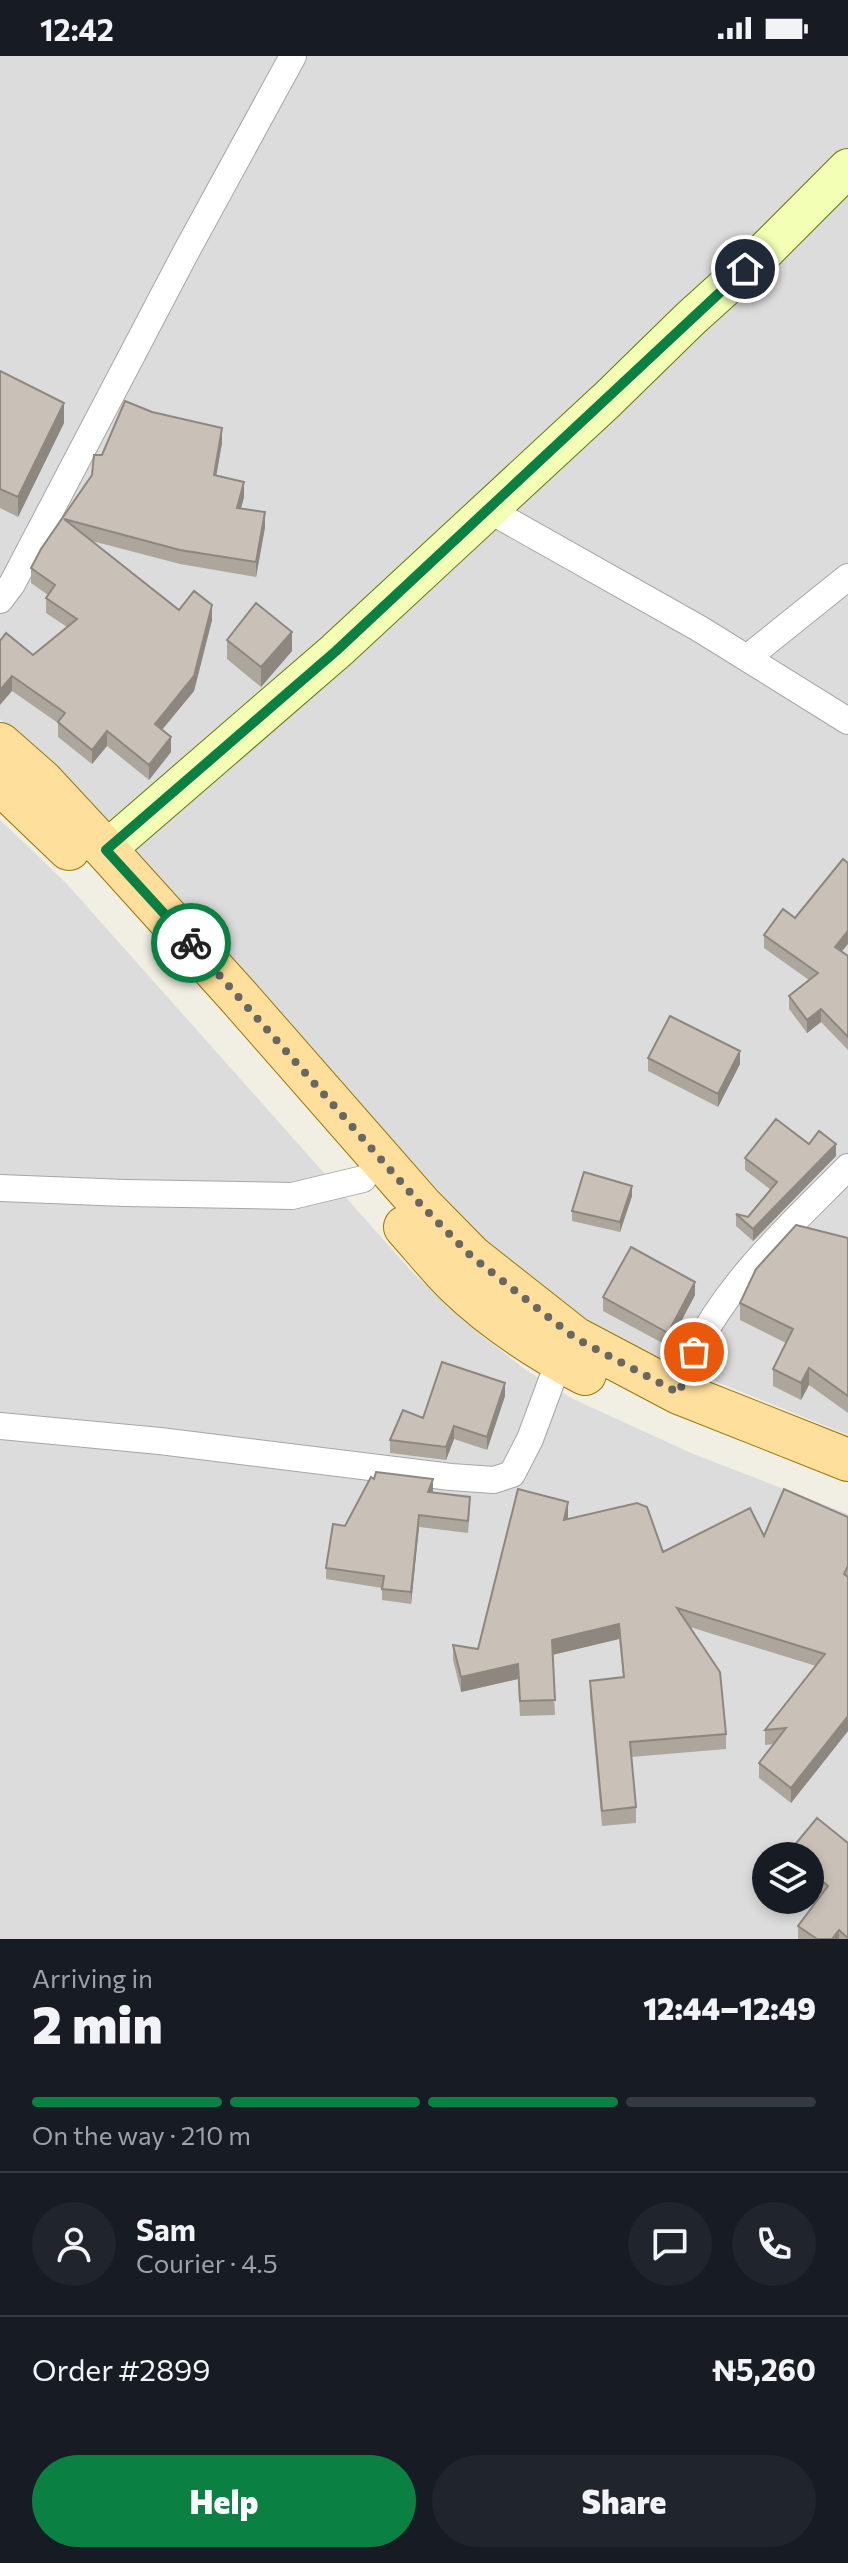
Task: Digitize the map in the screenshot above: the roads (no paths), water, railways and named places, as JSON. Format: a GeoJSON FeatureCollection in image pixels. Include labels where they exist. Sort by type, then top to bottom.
{"type":"FeatureCollection","features":[{"type":"Feature","properties":{"kind":"main road"},"geometry":{"type":"LineString","coordinates":[[0,744],[42,781],[106,850],[422,1206],[471,1256],[575,1338],[679,1393],[848,1460]]}},
{"type":"Feature","properties":{"kind":"main road"},"geometry":{"type":"LineString","coordinates":[[0,783],[85,865],[168,952],[455,1283],[496,1318],[559,1361],[670,1418],[848,1490]]}},
{"type":"Feature","properties":{"kind":"street"},"geometry":{"type":"LineString","coordinates":[[0,600],[12,584],[193,238],[293,56]]}},
{"type":"Feature","properties":{"kind":"street"},"geometry":{"type":"LineString","coordinates":[[106,850],[336,651],[763,253],[848,168]]}},
{"type":"Feature","properties":{"kind":"street"},"geometry":{"type":"LineString","coordinates":[[489,510],[700,629],[848,721]]}},
{"type":"Feature","properties":{"kind":"street"},"geometry":{"type":"LineString","coordinates":[[747,658],[848,577]]}},
{"type":"Feature","properties":{"kind":"street"},"geometry":{"type":"LineString","coordinates":[[679,1393],[694,1352],[725,1302],[751,1268],[848,1167]]}},
{"type":"Feature","properties":{"kind":"street"},"geometry":{"type":"LineString","coordinates":[[0,1188],[292,1196],[363,1179]]}},
{"type":"Feature","properties":{"kind":"street"},"geometry":{"type":"LineString","coordinates":[[0,1426],[160,1441],[494,1480],[512,1474],[530,1439],[559,1361]]}}]}
